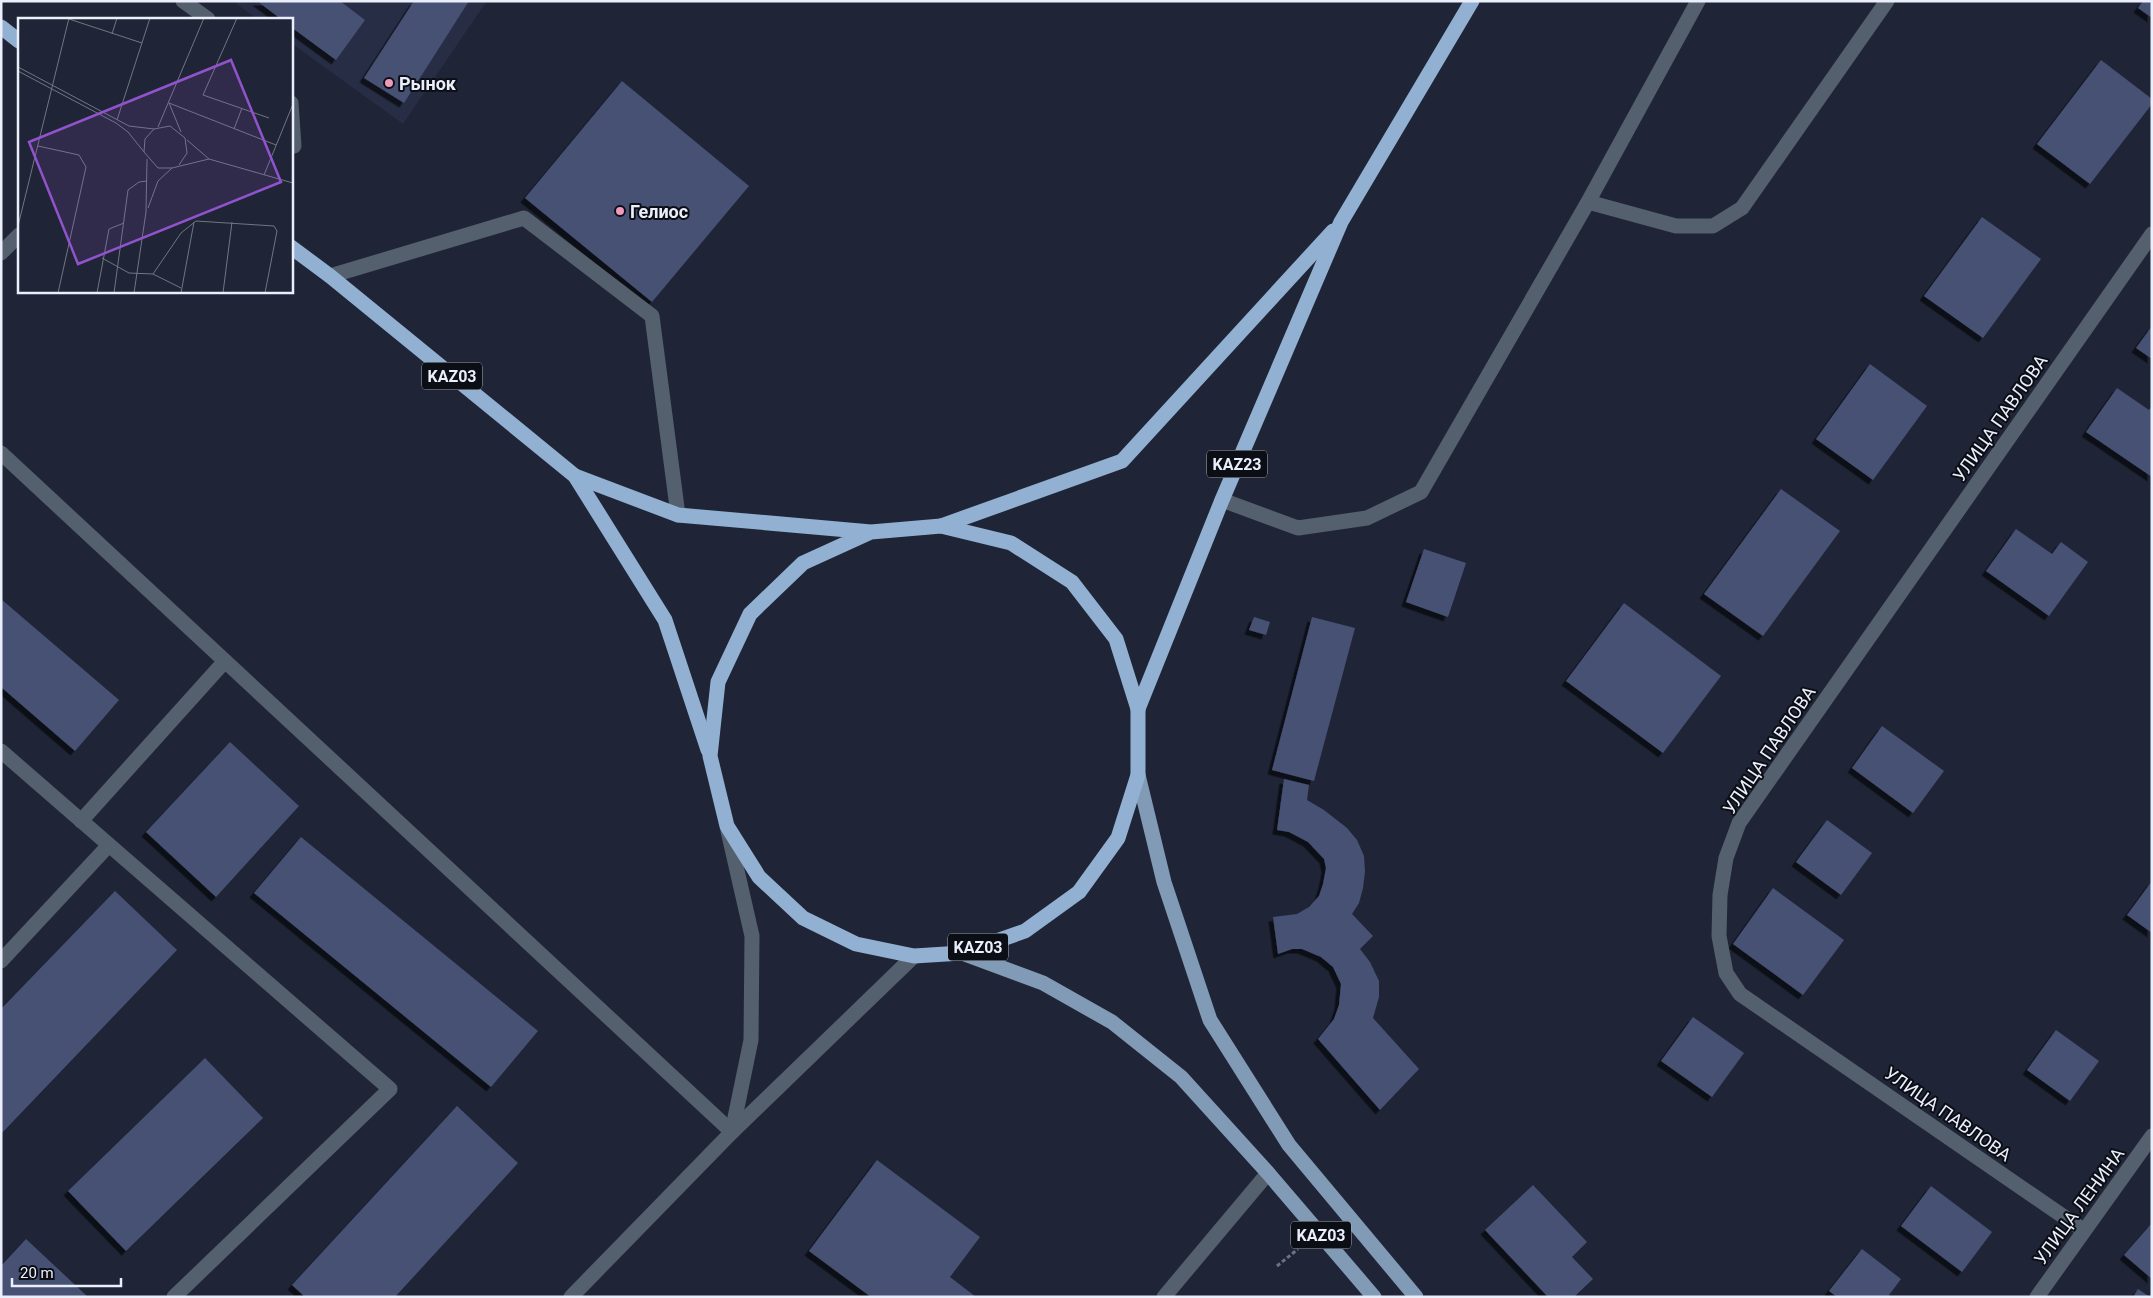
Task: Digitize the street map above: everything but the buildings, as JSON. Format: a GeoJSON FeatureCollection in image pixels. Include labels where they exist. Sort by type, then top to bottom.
{"type":"FeatureCollection","features":[{"type":"Feature","properties":{"kind":"highway","name":"KAZ23"},"geometry":{"type":"LineString","coordinates":[[1138,708],[1222,500],[1341,222],[1472,1]]}},
{"type":"Feature","properties":{"kind":"highway"},"geometry":{"type":"LineString","coordinates":[[1,27],[18,40]]}},
{"type":"Feature","properties":{"kind":"highway","name":"KAZ23"},"geometry":{"type":"LineString","coordinates":[[941,526],[1122,461],[1341,222]]}},
{"type":"Feature","properties":{"kind":"highway","name":"KАZ03"},"geometry":{"type":"LineString","coordinates":[[292,248],[330,276],[575,476],[678,515],[871,532],[941,526],[1011,543],[1072,582],[1116,640],[1138,708],[1138,775],[1118,838],[1079,892],[1025,931],[962,953],[914,956],[856,944],[803,918],[759,877],[727,826],[710,756],[665,620],[575,476]]}},
{"type":"Feature","properties":{"kind":"highway","name":"KАZ03"},"geometry":{"type":"LineString","coordinates":[[710,756],[718,682],[750,614],[803,563],[871,532]]}},
{"type":"Feature","properties":{"kind":"main road","name":"KАZ03"},"geometry":{"type":"LineString","coordinates":[[1138,775],[1164,882],[1210,1020],[1289,1145],[1416,1297]]}},
{"type":"Feature","properties":{"kind":"main road","name":"KАZ03"},"geometry":{"type":"LineString","coordinates":[[962,953],[1043,983],[1112,1022],[1181,1077],[1268,1173],[1374,1297]]}},
{"type":"Feature","properties":{"kind":"street"},"geometry":{"type":"LineString","coordinates":[[183,1],[207,18]]}},
{"type":"Feature","properties":{"kind":"street"},"geometry":{"type":"LineString","coordinates":[[1222,500],[1298,528],[1367,518],[1421,492],[1588,202],[1698,1]]}},
{"type":"Feature","properties":{"kind":"street"},"geometry":{"type":"LineString","coordinates":[[1588,202],[1676,226],[1713,226],[1742,208],[1887,1]]}},
{"type":"Feature","properties":{"kind":"street"},"geometry":{"type":"LineString","coordinates":[[292,117],[294,146]]}},
{"type":"Feature","properties":{"kind":"street"},"geometry":{"type":"LineString","coordinates":[[330,276],[524,218],[652,316],[678,515]]}},
{"type":"Feature","properties":{"kind":"street","name":"УЛИЦА ПАВЛОВА"},"geometry":{"type":"LineString","coordinates":[[2083,1230],[1740,994],[1726,973],[1718,936],[1720,895],[1726,858],[1739,823],[2152,234]]}},
{"type":"Feature","properties":{"kind":"street"},"geometry":{"type":"LineString","coordinates":[[1,253],[18,236]]}},
{"type":"Feature","properties":{"kind":"street"},"geometry":{"type":"LineString","coordinates":[[1,453],[732,1132]]}},
{"type":"Feature","properties":{"kind":"street"},"geometry":{"type":"LineString","coordinates":[[81,821],[224,660]]}},
{"type":"Feature","properties":{"kind":"street"},"geometry":{"type":"LineString","coordinates":[[1,751],[390,1089],[174,1297]]}},
{"type":"Feature","properties":{"kind":"street"},"geometry":{"type":"LineString","coordinates":[[727,826],[752,936],[751,1040],[732,1132]]}},
{"type":"Feature","properties":{"kind":"street"},"geometry":{"type":"LineString","coordinates":[[1,961],[109,845]]}},
{"type":"Feature","properties":{"kind":"street"},"geometry":{"type":"LineString","coordinates":[[570,1297],[732,1132],[914,956]]}},
{"type":"Feature","properties":{"kind":"street","name":"УЛИЦА ЛЕНИНА"},"geometry":{"type":"LineString","coordinates":[[2037,1297],[2083,1230],[2152,1136]]}},
{"type":"Feature","properties":{"kind":"street"},"geometry":{"type":"LineString","coordinates":[[1164,1297],[1268,1173]]}},
{"type":"Feature","properties":{"kind":"shaded area","name":"Рынок"},"geometry":{"type":"Polygon","coordinates":[[[233,1],[487,1],[403,124],[292,44],[292,18],[256,18],[233,1]]]}},
{"type":"Feature","properties":{"kind":"place","name":"Рынок"},"geometry":{"type":"Point","coordinates":[389,83]}},
{"type":"Feature","properties":{"kind":"place","name":"Гелиос"},"geometry":{"type":"Point","coordinates":[620,211]}}]}
